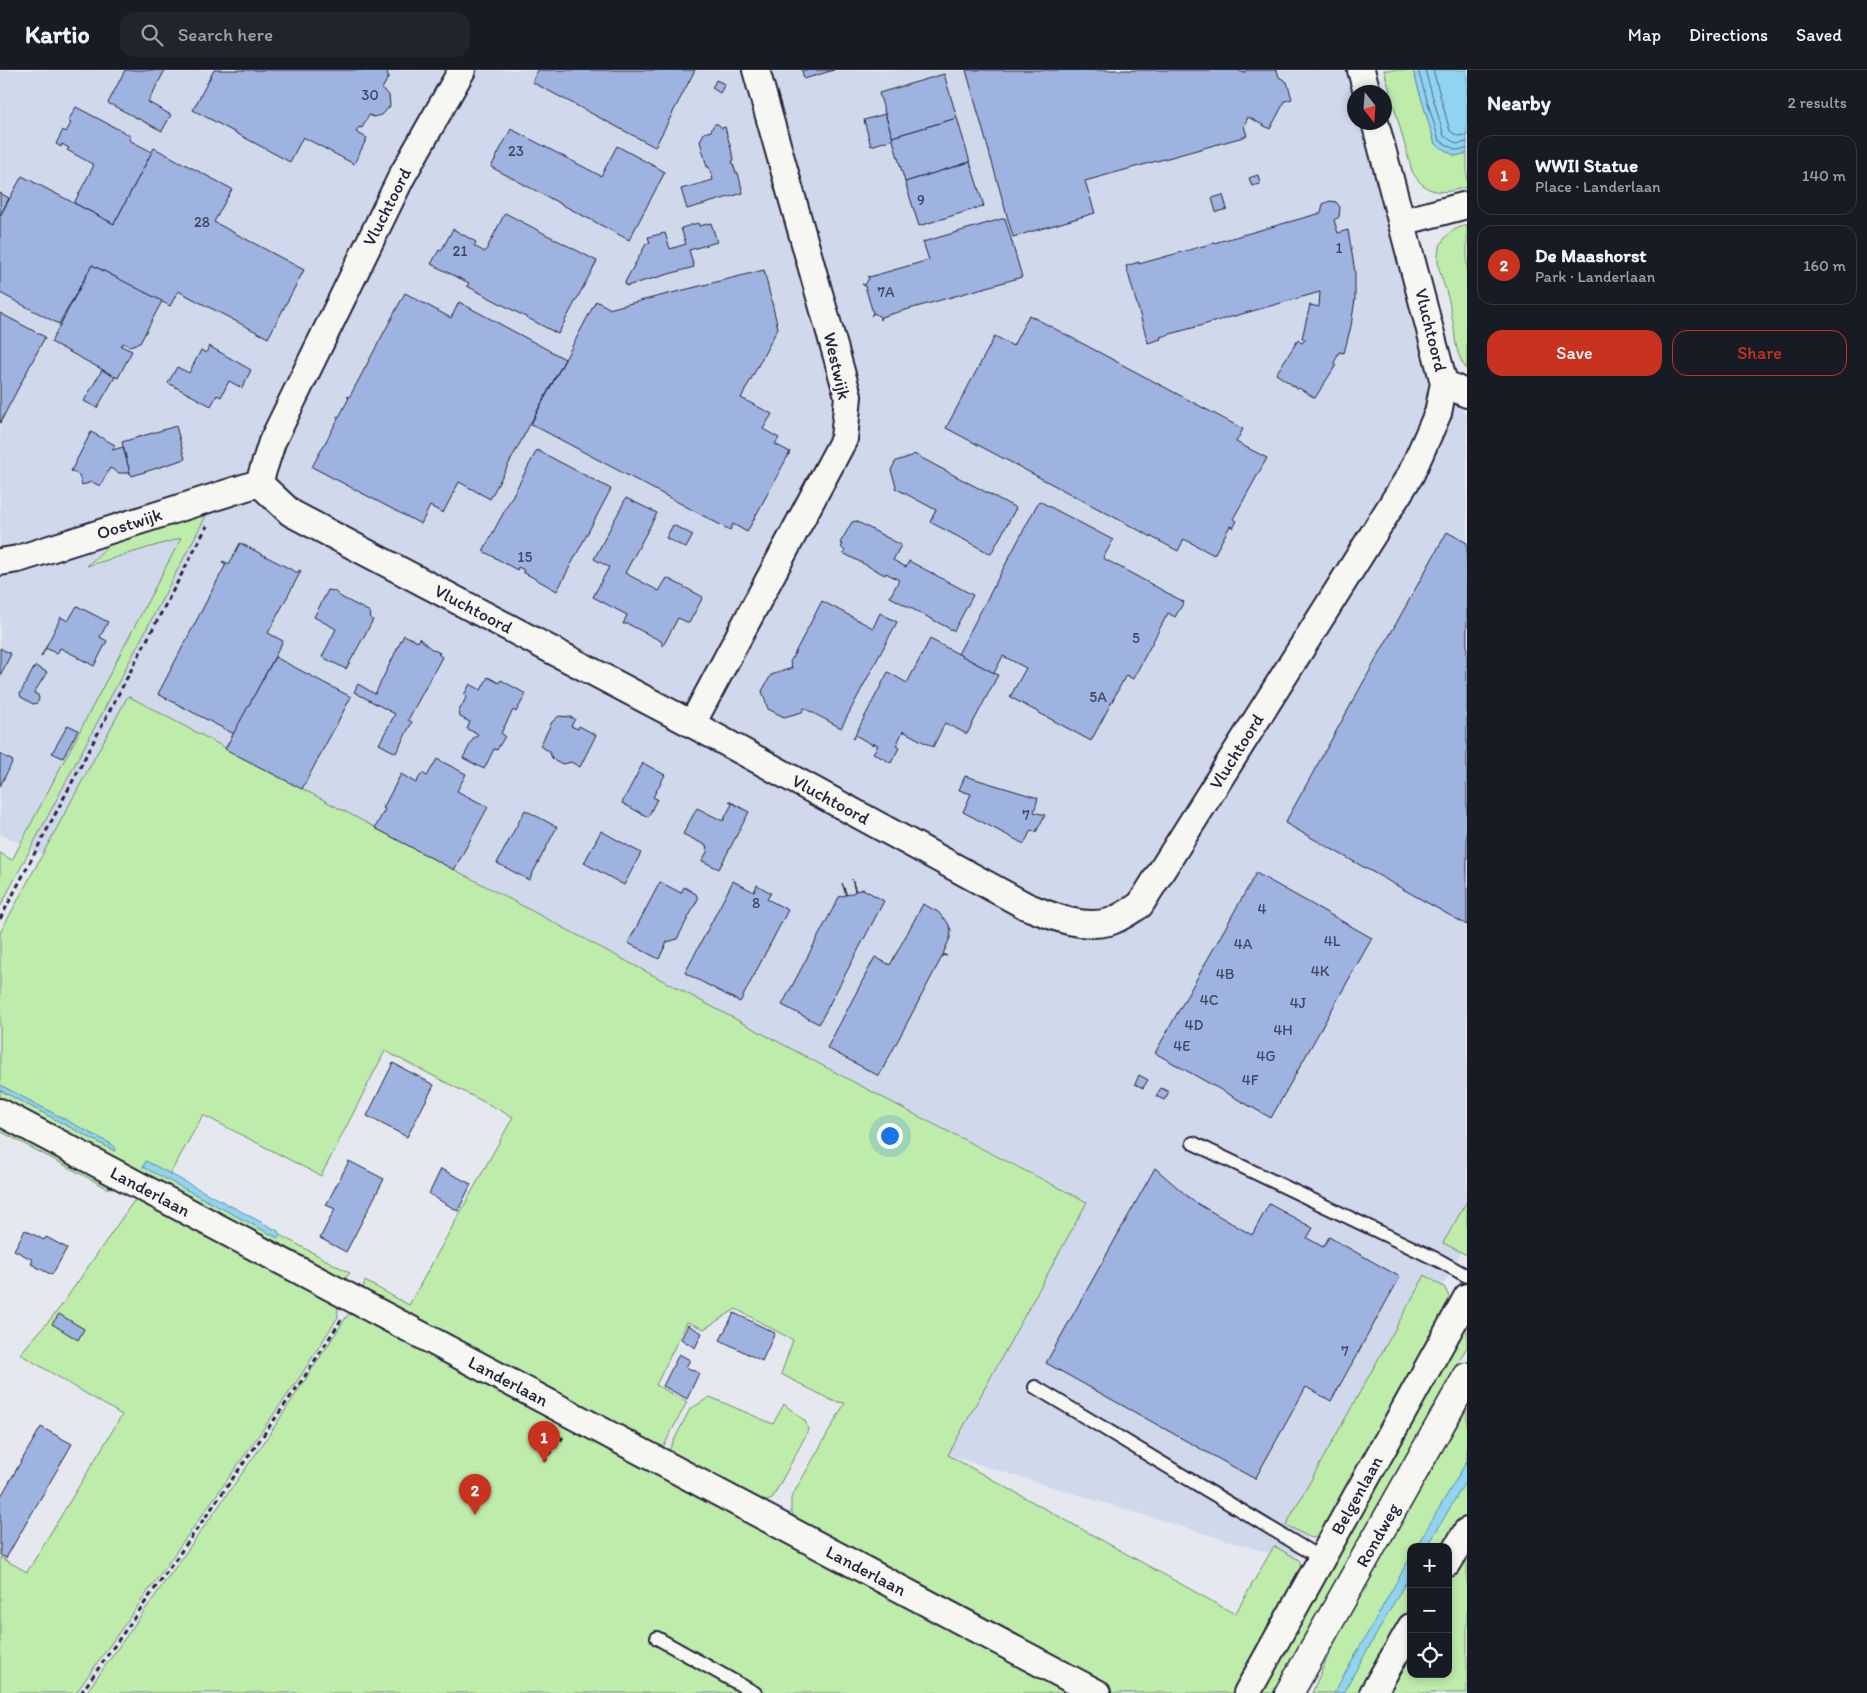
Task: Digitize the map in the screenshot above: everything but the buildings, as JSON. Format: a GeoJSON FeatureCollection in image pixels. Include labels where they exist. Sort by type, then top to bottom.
{"type":"FeatureCollection","features":[{"type":"Feature","properties":{"kind":"main road","name":"Rondweg"},"geometry":{"type":"LineString","coordinates":[[1290,1693],[1467,1377]]}},
{"type":"Feature","properties":{"kind":"street","name":"Vluchtoord"},"geometry":{"type":"LineString","coordinates":[[462,70],[397,185],[272,442],[259,483],[290,513],[692,724],[1026,906],[1058,919],[1084,924],[1109,922],[1140,906],[1411,474],[1438,413],[1456,389],[1402,222],[1377,130]]}},
{"type":"Feature","properties":{"kind":"street","name":"Westwijk"},"geometry":{"type":"LineString","coordinates":[[692,724],[844,439],[848,396],[756,70]]}},
{"type":"Feature","properties":{"kind":"street"},"geometry":{"type":"LineString","coordinates":[[1361,70],[1365,85]]}},
{"type":"Feature","properties":{"kind":"street"},"geometry":{"type":"LineString","coordinates":[[1402,222],[1467,205]]}},
{"type":"Feature","properties":{"kind":"street","name":"Oostwijk"},"geometry":{"type":"LineString","coordinates":[[0,562],[18,559],[259,483]]}},
{"type":"Feature","properties":{"kind":"street","name":"Landerlaan"},"geometry":{"type":"LineString","coordinates":[[0,1112],[1097,1693]]}},
{"type":"Feature","properties":{"kind":"street","name":"Belgenlaan"},"geometry":{"type":"LineString","coordinates":[[1246,1693],[1467,1297]]}},
{"type":"Feature","properties":{"kind":"street"},"geometry":{"type":"LineString","coordinates":[[1452,1556],[1467,1531]]}},
{"type":"Feature","properties":{"kind":"street"},"geometry":{"type":"LineString","coordinates":[[1373,1693],[1408,1633]]}},
{"type":"Feature","properties":{"kind":"lane"},"geometry":{"type":"LineString","coordinates":[[1193,1143],[1440,1260],[1467,1276]]}},
{"type":"Feature","properties":{"kind":"lane"},"geometry":{"type":"LineString","coordinates":[[1035,1387],[1322,1559]]}},
{"type":"Feature","properties":{"kind":"lane"},"geometry":{"type":"LineString","coordinates":[[657,1638],[755,1693]]}},
{"type":"Feature","properties":{"kind":"path"},"geometry":{"type":"LineString","coordinates":[[0,918],[222,496]]}},
{"type":"Feature","properties":{"kind":"path"},"geometry":{"type":"LineString","coordinates":[[81,1693],[303,1379],[352,1298]]}},
{"type":"Feature","properties":{"kind":"path"},"geometry":{"type":"LineString","coordinates":[[544,1462],[577,1418]]}},
{"type":"Feature","properties":{"kind":"shaded area"},"geometry":{"type":"Polygon","coordinates":[[[0,70],[1367,70],[1358,85],[1347,85],[1347,130],[1383,130],[1463,412],[1467,415],[1467,1241],[1294,1561],[948,1455],[1084,1199],[182,745],[74,869],[0,834],[0,70]]]}},
{"type":"Feature","properties":{"kind":"green space"},"geometry":{"type":"Polygon","coordinates":[[[1384,70],[1413,70],[1435,144],[1455,156],[1467,153],[1467,187],[1442,192],[1435,191],[1423,185],[1417,179],[1412,171],[1392,99],[1392,85],[1388,85],[1384,70]]]}},
{"type":"Feature","properties":{"kind":"green space"},"geometry":{"type":"Polygon","coordinates":[[[1467,225],[1467,370],[1457,349],[1450,304],[1440,270],[1438,255],[1441,244],[1446,236],[1453,230],[1467,225]]]}},
{"type":"Feature","properties":{"kind":"green space"},"geometry":{"type":"Polygon","coordinates":[[[208,512],[0,907],[0,853],[12,860],[181,538],[87,566],[112,542],[208,512]]]}},
{"type":"Feature","properties":{"kind":"green space"},"geometry":{"type":"Polygon","coordinates":[[[128,696],[910,1112],[1087,1202],[948,1455],[1235,1614],[1274,1546],[1299,1560],[1303,1569],[1237,1693],[1112,1693],[799,1528],[791,1511],[791,1498],[845,1403],[833,1401],[781,1374],[793,1340],[736,1309],[704,1329],[687,1322],[656,1385],[687,1402],[661,1451],[361,1294],[365,1281],[409,1305],[513,1117],[385,1051],[321,1176],[203,1115],[170,1174],[146,1162],[144,1166],[278,1238],[280,1235],[350,1273],[340,1284],[0,1105],[0,1090],[115,1151],[115,1147],[111,1144],[0,1085],[0,933],[128,696]]]}},
{"type":"Feature","properties":{"kind":"green space"},"geometry":{"type":"Polygon","coordinates":[[[0,1119],[109,1184],[109,1189],[0,1131],[0,1119]]]}},
{"type":"Feature","properties":{"kind":"green space"},"geometry":{"type":"Polygon","coordinates":[[[148,1198],[337,1297],[338,1317],[298,1380],[76,1693],[0,1693],[0,1557],[27,1572],[122,1415],[20,1354],[59,1309],[133,1202],[148,1198]]]}},
{"type":"Feature","properties":{"kind":"green space"},"geometry":{"type":"Polygon","coordinates":[[[1467,1201],[1467,1255],[1443,1243],[1467,1201]]]}},
{"type":"Feature","properties":{"kind":"green space"},"geometry":{"type":"Polygon","coordinates":[[[1425,1275],[1445,1288],[1451,1301],[1322,1536],[1311,1538],[1286,1525],[1425,1275]]]}},
{"type":"Feature","properties":{"kind":"green space"},"geometry":{"type":"Polygon","coordinates":[[[358,1309],[1085,1693],[86,1693],[265,1441],[347,1316],[358,1309]]]}},
{"type":"Feature","properties":{"kind":"green space"},"geometry":{"type":"Polygon","coordinates":[[[1467,1319],[1467,1347],[1273,1693],[1258,1693],[1467,1319]]]}},
{"type":"Feature","properties":{"kind":"green space"},"geometry":{"type":"Polygon","coordinates":[[[710,1397],[773,1424],[784,1404],[805,1421],[808,1429],[806,1435],[772,1499],[761,1503],[668,1452],[690,1409],[710,1397]]]}},
{"type":"Feature","properties":{"kind":"green space"},"geometry":{"type":"Polygon","coordinates":[[[1467,1409],[1467,1693],[1312,1693],[1345,1617],[1467,1409]]]}},
{"type":"Feature","properties":{"kind":"water"},"geometry":{"type":"Polygon","coordinates":[[[1413,70],[1467,70],[1467,153],[1455,156],[1435,144],[1413,70]]]}},
{"type":"Feature","properties":{"kind":"water"},"geometry":{"type":"Polygon","coordinates":[[[0,1085],[111,1144],[115,1147],[115,1151],[0,1090],[0,1085]]]}},
{"type":"Feature","properties":{"kind":"water"},"geometry":{"type":"Polygon","coordinates":[[[146,1161],[278,1231],[280,1235],[278,1238],[143,1167],[146,1161]]]}},
{"type":"Feature","properties":{"kind":"water"},"geometry":{"type":"Polygon","coordinates":[[[1467,1461],[1467,1479],[1429,1543],[1418,1543],[1467,1461]]]}},
{"type":"Feature","properties":{"kind":"water"},"geometry":{"type":"Polygon","coordinates":[[[1407,1563],[1407,1580],[1343,1693],[1334,1693],[1407,1563]]]}},
{"type":"Feature","properties":{"kind":"place","name":"WWII Statue"},"geometry":{"type":"Point","coordinates":[544,1462]}},
{"type":"Feature","properties":{"kind":"place","name":"De Maashorst"},"geometry":{"type":"Point","coordinates":[475,1515]}}]}
